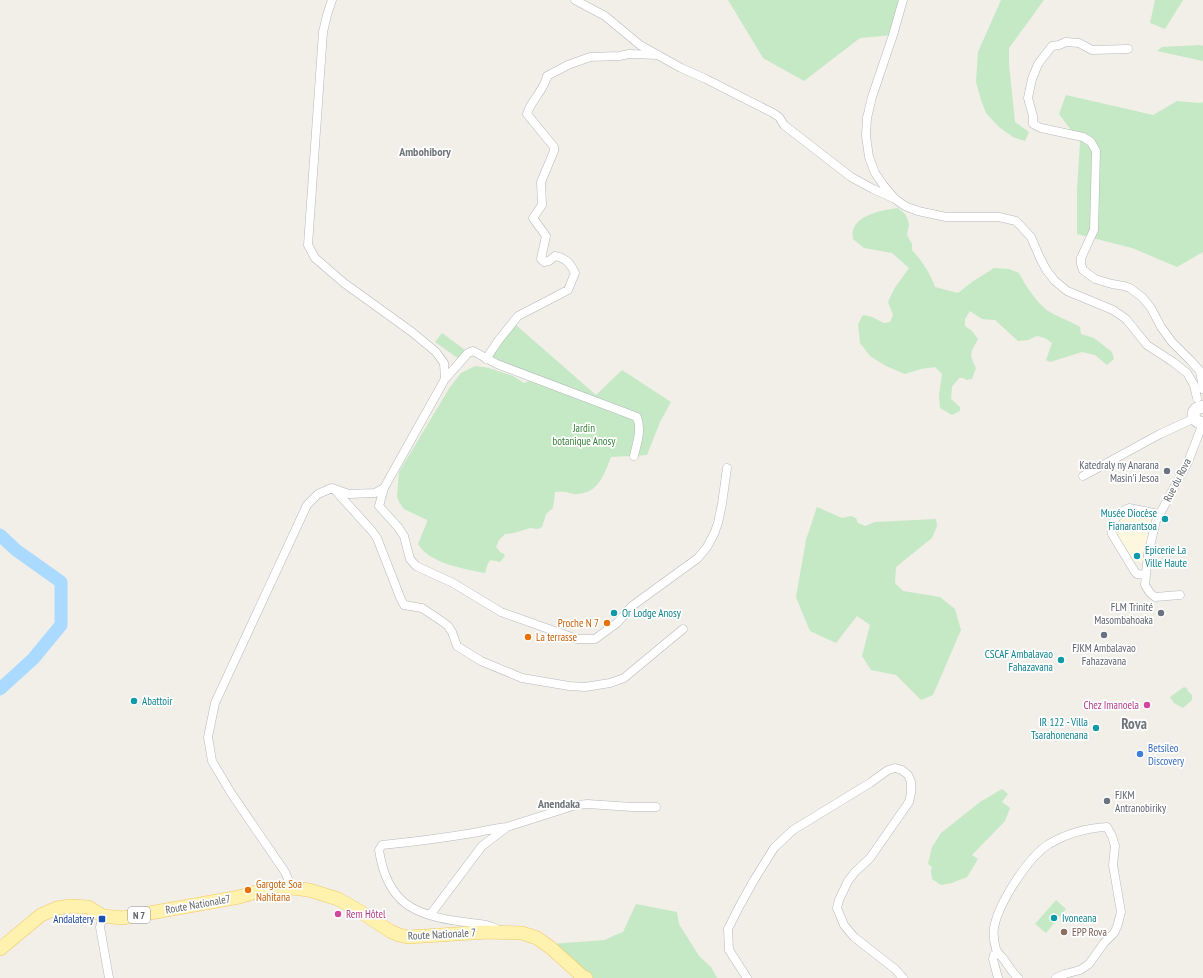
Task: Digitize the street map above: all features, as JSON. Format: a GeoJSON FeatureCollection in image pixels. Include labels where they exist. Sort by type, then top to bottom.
{"type":"FeatureCollection","features":[{"type":"Feature","properties":{"kind":"main road","name":"Route Nationale7"},"geometry":{"type":"LineString","coordinates":[[0,949],[41,915],[57,908],[70,906],[88,907],[103,916],[122,918],[239,897],[262,890],[292,888]]}},
{"type":"Feature","properties":{"kind":"main road","name":"Route Nationale 7"},"geometry":{"type":"LineString","coordinates":[[292,888],[309,890],[338,899],[390,931],[408,938],[501,932],[522,933],[537,938],[586,978]]}},
{"type":"Feature","properties":{"kind":"street"},"geometry":{"type":"LineString","coordinates":[[332,0],[327,15],[324,32],[308,245],[315,258],[344,283],[412,332],[436,352],[444,363],[445,379]]}},
{"type":"Feature","properties":{"kind":"street"},"geometry":{"type":"LineString","coordinates":[[575,0],[604,16],[640,45],[681,68],[773,113],[779,117],[784,125],[851,177],[895,199],[905,206],[918,211],[946,217],[999,217],[1016,221],[1031,237],[1043,264],[1055,281],[1067,291],[1113,310],[1126,319],[1147,345],[1187,373],[1194,385],[1200,404]]}},
{"type":"Feature","properties":{"kind":"street"},"geometry":{"type":"LineString","coordinates":[[895,199],[875,173],[868,150],[866,136],[867,118],[872,97],[903,0]]}},
{"type":"Feature","properties":{"kind":"street"},"geometry":{"type":"LineString","coordinates":[[1083,476],[1162,432],[1200,421],[1194,415],[1200,404],[1203,388],[1200,372],[1164,332],[1151,308],[1143,298],[1130,288],[1095,279],[1083,270],[1081,258],[1094,230],[1096,151],[1091,142],[1083,137],[1041,128],[1033,124],[1033,116],[1028,98],[1032,79],[1038,64],[1052,46],[1066,42],[1079,43],[1092,50],[1128,49]]}},
{"type":"Feature","properties":{"kind":"street"},"geometry":{"type":"LineString","coordinates":[[486,359],[518,316],[568,290],[575,273],[570,264],[561,257],[555,256],[544,262],[541,259],[546,236],[533,218],[542,205],[541,182],[554,151],[554,147],[526,114],[529,106],[546,84],[547,76],[568,65],[590,57],[619,56],[629,54],[658,54]]}},
{"type":"Feature","properties":{"kind":"street"},"geometry":{"type":"LineString","coordinates":[[634,456],[640,426],[637,418],[486,359],[473,351],[468,353],[445,379],[384,488],[379,506],[404,536],[410,559],[416,566],[453,583],[501,612],[577,639],[595,639],[617,623],[632,606],[698,558],[707,547],[718,523],[727,468]]}},
{"type":"Feature","properties":{"kind":"street","name":"Rue du Rova"},"geometry":{"type":"LineString","coordinates":[[1146,575],[1149,549],[1156,521],[1188,462],[1200,421]]}},
{"type":"Feature","properties":{"kind":"street"},"geometry":{"type":"LineString","coordinates":[[292,888],[285,872],[231,793],[212,761],[208,737],[215,703],[307,505],[318,494],[332,488],[349,494],[375,493],[384,488]]}},
{"type":"Feature","properties":{"kind":"street"},"geometry":{"type":"LineString","coordinates":[[332,488],[375,534],[404,605],[422,608],[443,622],[452,632],[457,646],[481,661],[522,678],[585,687],[610,683],[624,678],[683,629]]}},
{"type":"Feature","properties":{"kind":"street"},"geometry":{"type":"LineString","coordinates":[[1159,514],[1129,508],[1125,509],[1114,520],[1110,530],[1135,572],[1137,574],[1146,575],[1145,585],[1150,593],[1155,597],[1180,595]]}},
{"type":"Feature","properties":{"kind":"street"},"geometry":{"type":"LineString","coordinates":[[747,978],[729,950],[728,929],[750,886],[774,848],[793,830],[870,783],[888,770],[895,768],[902,770],[908,775],[911,782],[909,802],[870,858],[848,881],[838,900],[836,908],[844,925],[854,936],[895,969],[903,978]]}},
{"type":"Feature","properties":{"kind":"street"},"geometry":{"type":"LineString","coordinates":[[501,932],[490,925],[446,920],[424,914],[403,903],[393,892],[385,876],[379,850],[382,845],[447,837],[493,828],[507,827],[576,805],[588,804],[632,808],[656,807]]}},
{"type":"Feature","properties":{"kind":"street"},"geometry":{"type":"LineString","coordinates":[[430,915],[482,846],[507,827]]}},
{"type":"Feature","properties":{"kind":"street"},"geometry":{"type":"LineString","coordinates":[[1018,978],[1008,967],[1003,958],[998,954],[994,936],[994,926],[1000,909],[1014,884],[1037,853],[1049,844],[1093,827],[1107,827],[1115,846],[1113,865],[1121,912],[1118,927],[1089,964],[1080,970],[1056,978]]}},
{"type":"Feature","properties":{"kind":"street"},"geometry":{"type":"LineString","coordinates":[[103,916],[100,927],[108,978]]}},
{"type":"Feature","properties":{"kind":"street"},"geometry":{"type":"LineString","coordinates":[[998,954],[994,955],[993,959],[998,978]]}},
{"type":"Feature","properties":{"kind":"shaded area"},"geometry":{"type":"Polygon","coordinates":[[[1129,512],[1155,518],[1145,563],[1130,560],[1118,541],[1115,529],[1118,518],[1129,512]]]}},
{"type":"Feature","properties":{"kind":"green space"},"geometry":{"type":"Polygon","coordinates":[[[728,0],[903,0],[893,35],[860,38],[804,81],[763,58],[728,0]]]}},
{"type":"Feature","properties":{"kind":"green space"},"geometry":{"type":"Polygon","coordinates":[[[1001,0],[1044,0],[1009,48],[1009,64],[1015,122],[1029,132],[1025,141],[1013,137],[999,127],[986,113],[976,82],[978,52],[1001,0]]]}},
{"type":"Feature","properties":{"kind":"green space"},"geometry":{"type":"Polygon","coordinates":[[[1155,0],[1183,0],[1165,29],[1150,23],[1155,0]]]}},
{"type":"Feature","properties":{"kind":"green space"},"geometry":{"type":"Polygon","coordinates":[[[1203,46],[1203,61],[1157,51],[1162,47],[1203,46]]]}},
{"type":"Feature","properties":{"kind":"green space"},"geometry":{"type":"Polygon","coordinates":[[[1066,95],[1153,115],[1177,101],[1203,102],[1203,252],[1177,267],[1132,248],[1077,234],[1077,191],[1080,142],[1059,114],[1066,95]]]}},
{"type":"Feature","properties":{"kind":"green space"},"geometry":{"type":"Polygon","coordinates":[[[898,208],[906,215],[909,224],[907,235],[912,244],[912,250],[925,267],[935,287],[958,293],[994,268],[1009,269],[1019,273],[1032,294],[1044,308],[1080,327],[1081,334],[1094,338],[1112,352],[1114,359],[1107,365],[1095,355],[1082,352],[1050,362],[1046,360],[1052,343],[1045,338],[1037,336],[1028,340],[1018,341],[995,320],[982,319],[970,311],[965,319],[965,326],[972,331],[978,339],[971,353],[976,368],[972,379],[967,380],[959,378],[952,387],[951,399],[960,407],[960,411],[952,415],[940,408],[939,395],[942,374],[935,367],[921,369],[905,374],[886,366],[870,356],[860,343],[858,324],[863,315],[872,317],[884,323],[890,322],[893,315],[888,302],[894,289],[909,268],[892,253],[864,248],[853,239],[853,231],[860,220],[872,214],[898,208]]]}},
{"type":"Feature","properties":{"kind":"green space","name":"Jardin botanique Anosy"},"geometry":{"type":"Polygon","coordinates":[[[516,325],[596,395],[622,370],[671,402],[660,422],[647,455],[611,457],[600,482],[591,490],[584,493],[576,494],[555,492],[553,508],[546,514],[542,527],[538,529],[530,528],[505,534],[499,540],[496,547],[505,556],[500,562],[491,560],[488,563],[485,573],[448,564],[430,556],[423,551],[418,544],[427,520],[404,509],[399,502],[397,496],[399,472],[450,387],[461,373],[475,366],[489,368],[513,376],[524,383],[536,378],[489,357],[516,325]]]}},
{"type":"Feature","properties":{"kind":"green space"},"geometry":{"type":"Polygon","coordinates":[[[442,333],[465,350],[459,359],[435,342],[442,333]]]}},
{"type":"Feature","properties":{"kind":"green space"},"geometry":{"type":"Polygon","coordinates":[[[817,507],[842,518],[851,516],[856,518],[858,523],[865,526],[875,522],[936,519],[937,526],[932,538],[896,567],[895,583],[903,591],[940,597],[955,609],[961,630],[933,695],[921,700],[896,675],[871,670],[862,656],[870,625],[857,616],[836,643],[810,631],[796,597],[806,540],[817,507]]]}},
{"type":"Feature","properties":{"kind":"green space"},"geometry":{"type":"Polygon","coordinates":[[[1184,687],[1188,689],[1187,690],[1192,695],[1192,700],[1183,708],[1174,703],[1170,697],[1184,687]]]}},
{"type":"Feature","properties":{"kind":"green space"},"geometry":{"type":"Polygon","coordinates":[[[1002,789],[1008,794],[1002,802],[1010,808],[1005,821],[972,855],[978,859],[967,877],[952,883],[941,885],[932,879],[932,867],[928,864],[932,847],[941,833],[980,802],[1002,789]]]}},
{"type":"Feature","properties":{"kind":"green space"},"geometry":{"type":"Polygon","coordinates":[[[1056,900],[1066,909],[1046,933],[1035,924],[1056,900]]]}},
{"type":"Feature","properties":{"kind":"green space"},"geometry":{"type":"Polygon","coordinates":[[[636,904],[677,912],[679,924],[699,956],[711,967],[717,978],[587,978],[551,944],[605,940],[623,932],[636,904]]]}},
{"type":"Feature","properties":{"kind":"waterway"},"geometry":{"type":"LineString","coordinates":[[0,535],[16,550],[61,582],[61,625],[33,659],[0,689]]}},
{"type":"Feature","properties":{"kind":"place","name":"Katedraly ny Anarana Masin'i Jesoa"},"geometry":{"type":"Point","coordinates":[1167,471]}},
{"type":"Feature","properties":{"kind":"place","name":"Musée Diocèse Fianarantsoa"},"geometry":{"type":"Point","coordinates":[1165,519]}},
{"type":"Feature","properties":{"kind":"place","name":"Epicerie La Ville Haute"},"geometry":{"type":"Point","coordinates":[1137,556]}},
{"type":"Feature","properties":{"kind":"place","name":"Or Lodge Anosy"},"geometry":{"type":"Point","coordinates":[614,613]}},
{"type":"Feature","properties":{"kind":"place","name":"FLM Trinité Masombahoaka"},"geometry":{"type":"Point","coordinates":[1161,613]}},
{"type":"Feature","properties":{"kind":"place","name":"Proche N 7"},"geometry":{"type":"Point","coordinates":[607,623]}},
{"type":"Feature","properties":{"kind":"place","name":"FJKM Ambalavao Fahazavana"},"geometry":{"type":"Point","coordinates":[1104,635]}},
{"type":"Feature","properties":{"kind":"place","name":"La terrasse"},"geometry":{"type":"Point","coordinates":[528,637]}},
{"type":"Feature","properties":{"kind":"place","name":"CSCAF Ambalavao Fahazavana"},"geometry":{"type":"Point","coordinates":[1061,660]}},
{"type":"Feature","properties":{"kind":"place","name":"Abattoir"},"geometry":{"type":"Point","coordinates":[134,701]}},
{"type":"Feature","properties":{"kind":"place","name":"Chez Imanoela"},"geometry":{"type":"Point","coordinates":[1147,705]}},
{"type":"Feature","properties":{"kind":"place","name":"IR 122 - Villa Tsarahonenana"},"geometry":{"type":"Point","coordinates":[1096,728]}},
{"type":"Feature","properties":{"kind":"place","name":"Betsileo Discovery"},"geometry":{"type":"Point","coordinates":[1140,754]}},
{"type":"Feature","properties":{"kind":"place","name":"FJKM Antranobiriky"},"geometry":{"type":"Point","coordinates":[1107,801]}},
{"type":"Feature","properties":{"kind":"place","name":"Gargote Soa Nahitana"},"geometry":{"type":"Point","coordinates":[248,890]}},
{"type":"Feature","properties":{"kind":"place","name":"Rem Hôtel"},"geometry":{"type":"Point","coordinates":[338,914]}},
{"type":"Feature","properties":{"kind":"place","name":"Ivoneana"},"geometry":{"type":"Point","coordinates":[1054,918]}},
{"type":"Feature","properties":{"kind":"place","name":"Andalatery"},"geometry":{"type":"Point","coordinates":[102,919]}},
{"type":"Feature","properties":{"kind":"place","name":"EPP Rova"},"geometry":{"type":"Point","coordinates":[1064,932]}},
{"type":"Feature","properties":{"kind":"district","name":"Ambohibory"},"geometry":{"type":"Point","coordinates":[425,152]}},
{"type":"Feature","properties":{"kind":"district","name":"Rova"},"geometry":{"type":"Point","coordinates":[1134,724]}},
{"type":"Feature","properties":{"kind":"district","name":"Anendaka"},"geometry":{"type":"Point","coordinates":[559,804]}}]}
